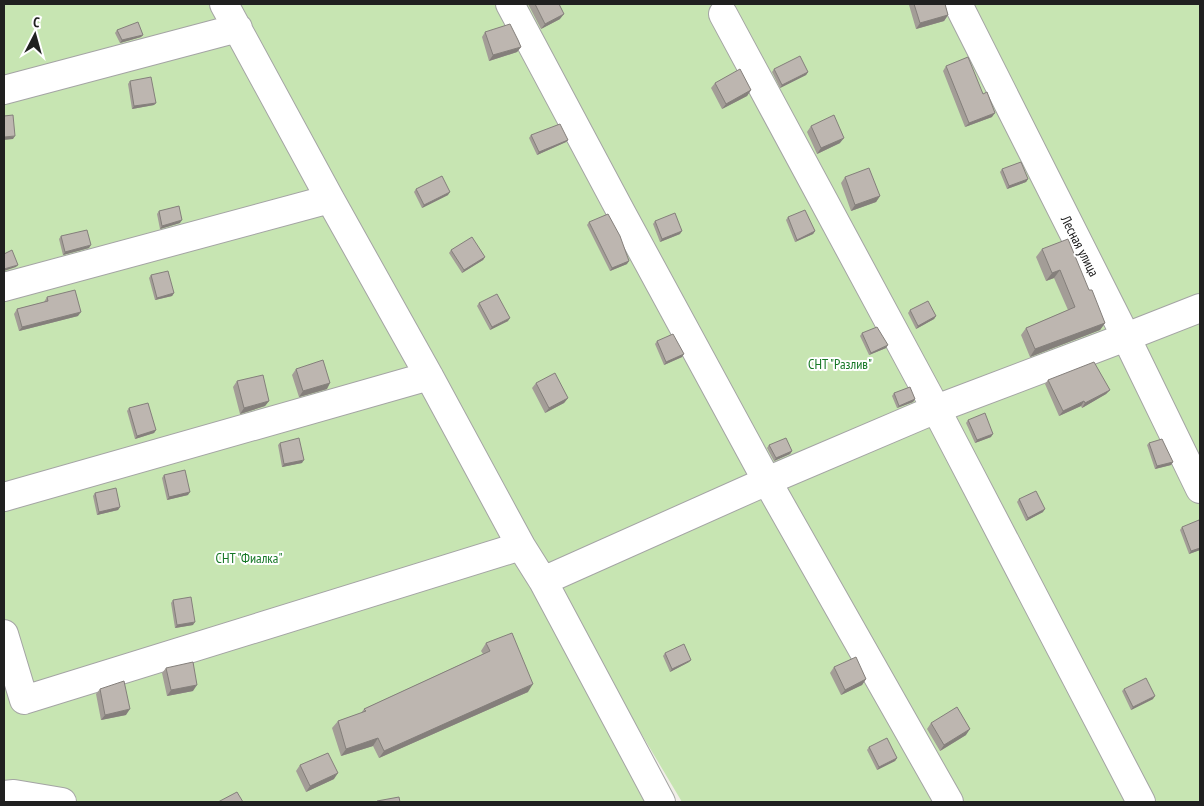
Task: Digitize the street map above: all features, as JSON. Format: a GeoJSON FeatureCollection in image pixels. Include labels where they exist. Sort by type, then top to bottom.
{"type":"FeatureCollection","features":[{"type":"Feature","properties":{"kind":"street"},"geometry":{"type":"LineString","coordinates":[[224,4],[521,546],[543,581],[661,802]]}},
{"type":"Feature","properties":{"kind":"street"},"geometry":{"type":"LineString","coordinates":[[510,4],[767,481],[949,802]]}},
{"type":"Feature","properties":{"kind":"street","name":"Лесная улица"},"geometry":{"type":"LineString","coordinates":[[958,4],[1200,489]]}},
{"type":"Feature","properties":{"kind":"street"},"geometry":{"type":"LineString","coordinates":[[723,14],[936,409],[1141,802]]}},
{"type":"Feature","properties":{"kind":"street"},"geometry":{"type":"LineString","coordinates":[[4,90],[238,28]]}},
{"type":"Feature","properties":{"kind":"street"},"geometry":{"type":"LineString","coordinates":[[4,287],[330,199]]}},
{"type":"Feature","properties":{"kind":"street"},"geometry":{"type":"LineString","coordinates":[[543,581],[767,481],[936,409],[1126,338],[1200,308]]}},
{"type":"Feature","properties":{"kind":"street"},"geometry":{"type":"LineString","coordinates":[[4,497],[429,376]]}},
{"type":"Feature","properties":{"kind":"street"},"geometry":{"type":"LineString","coordinates":[[4,634],[24,700],[521,546]]}},
{"type":"Feature","properties":{"kind":"street"},"geometry":{"type":"LineString","coordinates":[[4,795],[14,794],[62,802]]}},
{"type":"Feature","properties":{"kind":"green space","name":"СНТ \"Разлив\""},"geometry":{"type":"Polygon","coordinates":[[[4,4],[1200,4],[1200,802],[682,802],[436,389],[654,802],[4,802],[4,4]]]}},
{"type":"Feature","properties":{"kind":"building"},"geometry":{"type":"Polygon","coordinates":[[[535,4],[559,4],[564,14],[545,24],[535,4]]]}},
{"type":"Feature","properties":{"kind":"building"},"geometry":{"type":"Polygon","coordinates":[[[914,4],[945,4],[948,15],[920,23],[914,4]]]}},
{"type":"Feature","properties":{"kind":"building"},"geometry":{"type":"Polygon","coordinates":[[[138,22],[143,35],[122,40],[117,30],[138,22]]]}},
{"type":"Feature","properties":{"kind":"building"},"geometry":{"type":"Polygon","coordinates":[[[510,24],[521,47],[493,55],[485,32],[510,24]]]}},
{"type":"Feature","properties":{"kind":"building"},"geometry":{"type":"Polygon","coordinates":[[[800,56],[808,72],[782,85],[774,69],[800,56]]]}},
{"type":"Feature","properties":{"kind":"building"},"geometry":{"type":"Polygon","coordinates":[[[968,57],[983,94],[987,92],[995,113],[969,123],[946,66],[968,57]]]}},
{"type":"Feature","properties":{"kind":"building"},"geometry":{"type":"Polygon","coordinates":[[[740,69],[751,90],[726,104],[715,83],[740,69]]]}},
{"type":"Feature","properties":{"kind":"building"},"geometry":{"type":"Polygon","coordinates":[[[151,77],[156,103],[134,106],[130,81],[151,77]]]}},
{"type":"Feature","properties":{"kind":"building"},"geometry":{"type":"Polygon","coordinates":[[[13,115],[15,136],[4,137],[4,116],[13,115]]]}},
{"type":"Feature","properties":{"kind":"building"},"geometry":{"type":"Polygon","coordinates":[[[834,115],[844,138],[821,148],[811,126],[834,115]]]}},
{"type":"Feature","properties":{"kind":"building"},"geometry":{"type":"Polygon","coordinates":[[[560,124],[568,140],[539,152],[531,135],[560,124]]]}},
{"type":"Feature","properties":{"kind":"building"},"geometry":{"type":"Polygon","coordinates":[[[1021,162],[1028,179],[1009,186],[1002,169],[1021,162]]]}},
{"type":"Feature","properties":{"kind":"building"},"geometry":{"type":"Polygon","coordinates":[[[869,168],[880,196],[855,205],[845,177],[869,168]]]}},
{"type":"Feature","properties":{"kind":"building"},"geometry":{"type":"Polygon","coordinates":[[[442,176],[450,192],[424,205],[416,189],[442,176]]]}},
{"type":"Feature","properties":{"kind":"building"},"geometry":{"type":"Polygon","coordinates":[[[179,206],[182,220],[162,226],[159,211],[179,206]]]}},
{"type":"Feature","properties":{"kind":"building"},"geometry":{"type":"Polygon","coordinates":[[[805,210],[815,231],[797,240],[788,217],[805,210]]]}},
{"type":"Feature","properties":{"kind":"building"},"geometry":{"type":"Polygon","coordinates":[[[675,213],[682,231],[662,239],[655,221],[675,213]]]}},
{"type":"Feature","properties":{"kind":"building"},"geometry":{"type":"Polygon","coordinates":[[[608,214],[620,236],[629,261],[612,268],[589,222],[608,214]]]}},
{"type":"Feature","properties":{"kind":"building"},"geometry":{"type":"Polygon","coordinates":[[[87,230],[91,245],[65,252],[61,236],[87,230]]]}},
{"type":"Feature","properties":{"kind":"building"},"geometry":{"type":"Polygon","coordinates":[[[472,237],[485,257],[464,270],[451,250],[472,237]]]}},
{"type":"Feature","properties":{"kind":"building"},"geometry":{"type":"Polygon","coordinates":[[[1068,239],[1105,323],[1035,349],[1026,328],[1075,307],[1060,270],[1052,273],[1042,249],[1068,239]]]}},
{"type":"Feature","properties":{"kind":"building"},"geometry":{"type":"Polygon","coordinates":[[[12,250],[18,265],[4,269],[4,254],[12,250]]]}},
{"type":"Feature","properties":{"kind":"building"},"geometry":{"type":"Polygon","coordinates":[[[168,271],[174,293],[157,298],[151,275],[168,271]]]}},
{"type":"Feature","properties":{"kind":"building"},"geometry":{"type":"Polygon","coordinates":[[[75,290],[81,312],[22,327],[17,309],[48,301],[47,297],[75,290]]]}},
{"type":"Feature","properties":{"kind":"building"},"geometry":{"type":"Polygon","coordinates":[[[497,294],[510,318],[492,327],[479,303],[497,294]]]}},
{"type":"Feature","properties":{"kind":"building"},"geometry":{"type":"Polygon","coordinates":[[[928,301],[936,316],[918,326],[910,310],[928,301]]]}},
{"type":"Feature","properties":{"kind":"building"},"geometry":{"type":"Polygon","coordinates":[[[877,327],[888,345],[871,353],[862,333],[877,327]]]}},
{"type":"Feature","properties":{"kind":"building"},"geometry":{"type":"Polygon","coordinates":[[[673,334],[684,354],[666,362],[657,341],[673,334]]]}},
{"type":"Feature","properties":{"kind":"building"},"geometry":{"type":"Polygon","coordinates":[[[323,360],[330,383],[303,391],[296,369],[323,360]]]}},
{"type":"Feature","properties":{"kind":"building"},"geometry":{"type":"Polygon","coordinates":[[[1094,362],[1110,390],[1085,403],[1084,401],[1063,411],[1048,380],[1094,362]]]}},
{"type":"Feature","properties":{"kind":"building"},"geometry":{"type":"Polygon","coordinates":[[[555,373],[568,398],[549,408],[536,383],[555,373]]]}},
{"type":"Feature","properties":{"kind":"building"},"geometry":{"type":"Polygon","coordinates":[[[263,375],[269,401],[244,408],[237,381],[263,375]]]}},
{"type":"Feature","properties":{"kind":"building"},"geometry":{"type":"Polygon","coordinates":[[[910,387],[915,399],[899,406],[894,393],[910,387]]]}},
{"type":"Feature","properties":{"kind":"building"},"geometry":{"type":"Polygon","coordinates":[[[148,403],[156,430],[137,436],[129,408],[148,403]]]}},
{"type":"Feature","properties":{"kind":"building"},"geometry":{"type":"Polygon","coordinates":[[[985,413],[993,434],[977,440],[968,420],[985,413]]]}},
{"type":"Feature","properties":{"kind":"building"},"geometry":{"type":"Polygon","coordinates":[[[299,438],[304,460],[284,464],[280,443],[299,438]]]}},
{"type":"Feature","properties":{"kind":"building"},"geometry":{"type":"Polygon","coordinates":[[[786,438],[792,451],[776,458],[769,445],[786,438]]]}},
{"type":"Feature","properties":{"kind":"building"},"geometry":{"type":"Polygon","coordinates":[[[1162,439],[1173,462],[1157,466],[1149,443],[1162,439]]]}},
{"type":"Feature","properties":{"kind":"building"},"geometry":{"type":"Polygon","coordinates":[[[185,470],[190,492],[169,497],[164,475],[185,470]]]}},
{"type":"Feature","properties":{"kind":"building"},"geometry":{"type":"Polygon","coordinates":[[[116,488],[120,507],[99,512],[95,493],[116,488]]]}},
{"type":"Feature","properties":{"kind":"building"},"geometry":{"type":"Polygon","coordinates":[[[1036,491],[1045,509],[1028,518],[1019,499],[1036,491]]]}},
{"type":"Feature","properties":{"kind":"building"},"geometry":{"type":"Polygon","coordinates":[[[1199,520],[1200,548],[1191,551],[1182,527],[1199,520]]]}},
{"type":"Feature","properties":{"kind":"building"},"geometry":{"type":"Polygon","coordinates":[[[191,597],[195,622],[177,625],[173,600],[191,597]]]}},
{"type":"Feature","properties":{"kind":"building"},"geometry":{"type":"Polygon","coordinates":[[[512,633],[533,684],[384,751],[378,738],[346,749],[338,721],[366,711],[364,709],[490,651],[486,643],[512,633]]]}},
{"type":"Feature","properties":{"kind":"building"},"geometry":{"type":"Polygon","coordinates":[[[684,644],[691,660],[672,669],[665,653],[684,644]]]}},
{"type":"Feature","properties":{"kind":"building"},"geometry":{"type":"Polygon","coordinates":[[[856,657],[866,679],[845,690],[834,667],[856,657]]]}},
{"type":"Feature","properties":{"kind":"building"},"geometry":{"type":"Polygon","coordinates":[[[193,662],[197,685],[171,690],[166,668],[193,662]]]}},
{"type":"Feature","properties":{"kind":"building"},"geometry":{"type":"Polygon","coordinates":[[[1146,678],[1155,696],[1133,707],[1124,689],[1146,678]]]}},
{"type":"Feature","properties":{"kind":"building"},"geometry":{"type":"Polygon","coordinates":[[[124,681],[130,709],[105,715],[100,689],[124,681]]]}},
{"type":"Feature","properties":{"kind":"building"},"geometry":{"type":"Polygon","coordinates":[[[957,707],[970,729],[944,745],[931,723],[957,707]]]}},
{"type":"Feature","properties":{"kind":"building"},"geometry":{"type":"Polygon","coordinates":[[[887,738],[897,758],[879,767],[869,747],[887,738]]]}},
{"type":"Feature","properties":{"kind":"building"},"geometry":{"type":"Polygon","coordinates":[[[328,753],[338,773],[310,786],[300,765],[328,753]]]}},
{"type":"Feature","properties":{"kind":"building"},"geometry":{"type":"Polygon","coordinates":[[[237,792],[243,802],[218,802],[237,792]]]}},
{"type":"Feature","properties":{"kind":"building"},"geometry":{"type":"Polygon","coordinates":[[[399,797],[400,802],[377,802],[377,801],[399,797]]]}},
{"type":"Feature","properties":{"kind":"park label","name":"СНТ \"Фиалка\""},"geometry":{"type":"Point","coordinates":[249,558]}}]}
